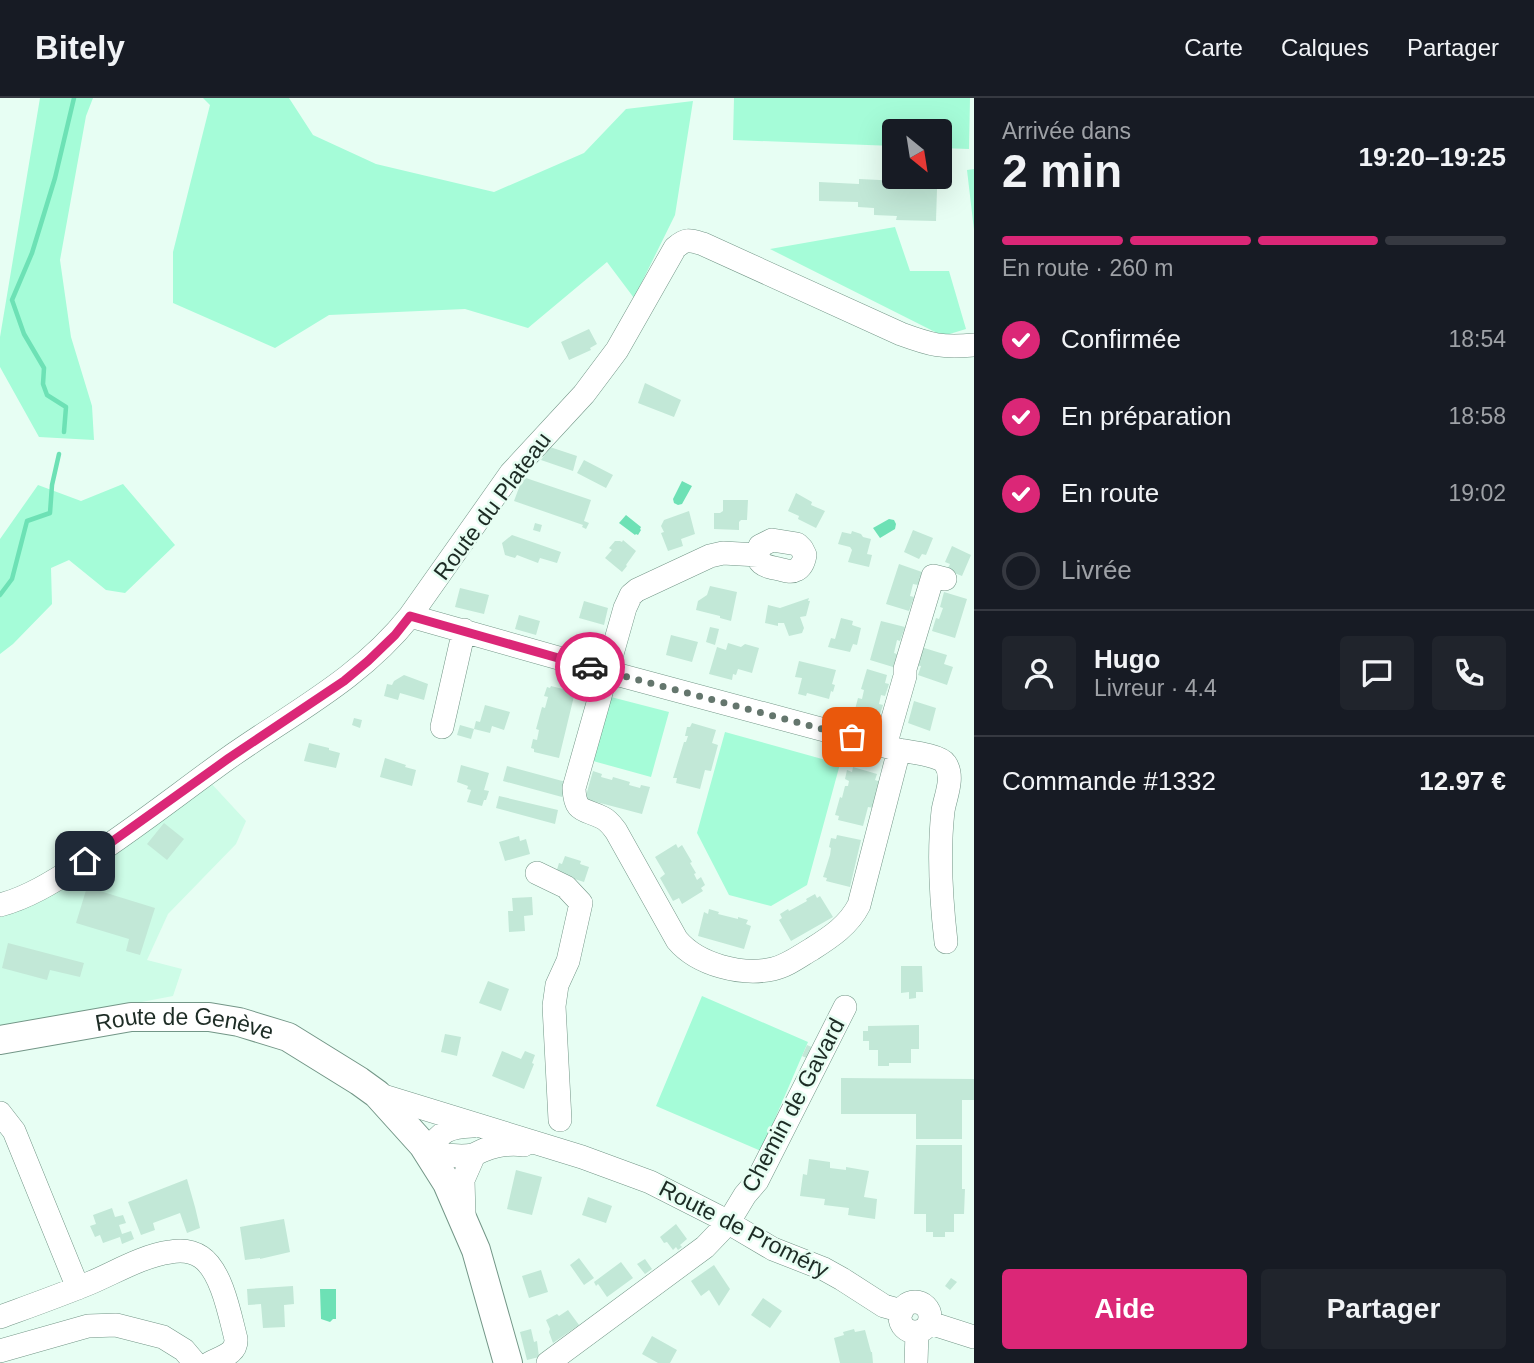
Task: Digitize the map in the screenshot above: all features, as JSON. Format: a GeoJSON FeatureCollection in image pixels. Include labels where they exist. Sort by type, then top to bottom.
{"type":"FeatureCollection","features":[{"type":"Feature","properties":{"kind":"main road","name":"Route de Genève"},"geometry":{"type":"LineString","coordinates":[[0,1040],[131,1017],[209,1017],[239,1022],[288,1037],[368,1088],[427,1151],[447,1183],[465,1221],[476,1250],[508,1363]]}},
{"type":"Feature","properties":{"kind":"main road","name":"Route de Genève"},"geometry":{"type":"LineString","coordinates":[[0,1052],[135,1028],[209,1030],[289,1051],[368,1088]]}},
{"type":"Feature","properties":{"kind":"street","name":"Route du Plateau"},"geometry":{"type":"LineString","coordinates":[[0,905],[50,884],[103,850],[229,758],[344,681],[395,635],[511,473],[584,394],[617,350],[675,248],[682,242],[690,240],[703,244],[925,343],[938,346],[974,345]]}},
{"type":"Feature","properties":{"kind":"street"},"geometry":{"type":"LineString","coordinates":[[758,555],[716,554],[631,595],[574,788],[576,804],[581,810],[610,822],[683,948],[730,970],[757,971],[784,965],[834,935],[853,918],[859,905],[892,748],[905,669],[933,576],[945,579]]}},
{"type":"Feature","properties":{"kind":"street"},"geometry":{"type":"LineString","coordinates":[[410,616],[608,672],[892,748],[940,758],[946,764],[949,777],[940,836],[942,914],[946,943]]}},
{"type":"Feature","properties":{"kind":"street"},"geometry":{"type":"LineString","coordinates":[[442,727],[464,630]]}},
{"type":"Feature","properties":{"kind":"street"},"geometry":{"type":"LineString","coordinates":[[537,873],[566,887],[581,903],[568,961],[557,985],[554,1006],[560,1121]]}},
{"type":"Feature","properties":{"kind":"street","name":"Chemin de Gavard"},"geometry":{"type":"LineString","coordinates":[[548,1363],[705,1247],[728,1223],[744,1195],[757,1181],[845,1007]]}},
{"type":"Feature","properties":{"kind":"street","name":"Route de Proméry"},"geometry":{"type":"LineString","coordinates":[[368,1088],[582,1157],[650,1182],[684,1198],[773,1249],[806,1261],[842,1279],[884,1306],[902,1311],[900,1319],[909,1331],[923,1328]]}},
{"type":"Feature","properties":{"kind":"street"},"geometry":{"type":"LineString","coordinates":[[0,1113],[14,1131],[78,1288]]}},
{"type":"Feature","properties":{"kind":"street","name":"Route de Proméry"},"geometry":{"type":"LineString","coordinates":[[481,1126],[455,1127],[439,1134],[427,1151],[474,1155],[486,1149],[512,1144],[582,1157]]}},
{"type":"Feature","properties":{"kind":"street"},"geometry":{"type":"LineString","coordinates":[[465,1221],[463,1180],[474,1155]]}},
{"type":"Feature","properties":{"kind":"street"},"geometry":{"type":"LineString","coordinates":[[0,1317],[155,1255],[174,1251],[188,1252],[202,1258],[212,1268],[226,1299],[238,1355]]}},
{"type":"Feature","properties":{"kind":"street"},"geometry":{"type":"LineString","coordinates":[[0,1351],[88,1326],[116,1325],[163,1337],[184,1350],[195,1363]]}},
{"type":"Feature","properties":{"kind":"street"},"geometry":{"type":"LineString","coordinates":[[916,1363],[923,1328],[974,1337]]}},
{"type":"Feature","properties":{"kind":"street"},"geometry":{"type":"LineString","coordinates":[[210,1363],[233,1351],[238,1355]]}},
{"type":"Feature","properties":{"kind":"shaded area"},"geometry":{"type":"Polygon","coordinates":[[[40,98],[93,98],[86,116],[60,260],[71,337],[92,406],[94,440],[39,437],[0,367],[0,337],[40,98]]]}},
{"type":"Feature","properties":{"kind":"shaded area"},"geometry":{"type":"Polygon","coordinates":[[[203,98],[289,98],[313,135],[376,164],[494,192],[584,153],[626,109],[693,101],[675,215],[634,298],[607,262],[528,328],[465,309],[329,315],[275,348],[173,303],[173,252],[210,105],[203,98]]]}},
{"type":"Feature","properties":{"kind":"shaded area"},"geometry":{"type":"Polygon","coordinates":[[[734,98],[970,98],[969,149],[952,148],[952,119],[882,119],[882,146],[733,140],[734,98]]]}},
{"type":"Feature","properties":{"kind":"shaded area"},"geometry":{"type":"Polygon","coordinates":[[[974,169],[974,230],[967,170],[974,169]]]}},
{"type":"Feature","properties":{"kind":"shaded area"},"geometry":{"type":"Polygon","coordinates":[[[895,227],[910,271],[949,271],[966,329],[943,336],[770,249],[895,227]]]}},
{"type":"Feature","properties":{"kind":"shaded area"},"geometry":{"type":"Polygon","coordinates":[[[682,481],[692,486],[682,504],[678,505],[673,499],[682,481]]]}},
{"type":"Feature","properties":{"kind":"shaded area"},"geometry":{"type":"Polygon","coordinates":[[[123,484],[175,545],[125,593],[106,590],[69,560],[51,568],[52,604],[0,654],[0,539],[38,485],[81,501],[123,484]]]}},
{"type":"Feature","properties":{"kind":"shaded area"},"geometry":{"type":"Polygon","coordinates":[[[626,515],[641,527],[638,535],[619,523],[626,515]]]}},
{"type":"Feature","properties":{"kind":"shaded area"},"geometry":{"type":"Polygon","coordinates":[[[889,519],[894,520],[895,529],[880,538],[873,528],[889,519]]]}},
{"type":"Feature","properties":{"kind":"shaded area"},"geometry":{"type":"Polygon","coordinates":[[[611,697],[669,712],[651,777],[593,761],[611,697]]]}},
{"type":"Feature","properties":{"kind":"shaded area"},"geometry":{"type":"Polygon","coordinates":[[[725,732],[840,764],[807,885],[771,906],[729,895],[697,833],[725,732]]]}},
{"type":"Feature","properties":{"kind":"shaded area"},"geometry":{"type":"Polygon","coordinates":[[[209,781],[246,821],[236,844],[168,914],[147,960],[182,969],[173,996],[0,1029],[0,913],[209,781]]]}},
{"type":"Feature","properties":{"kind":"shaded area"},"geometry":{"type":"Polygon","coordinates":[[[702,996],[808,1042],[761,1151],[656,1106],[702,996]]]}},
{"type":"Feature","properties":{"kind":"shaded area"},"geometry":{"type":"Polygon","coordinates":[[[320,1289],[336,1289],[336,1319],[330,1322],[321,1319],[320,1289]]]}},
{"type":"Feature","properties":{"kind":"building"},"geometry":{"type":"Polygon","coordinates":[[[859,179],[882,180],[882,189],[937,189],[936,221],[896,220],[897,216],[874,215],[874,208],[858,207],[858,202],[819,201],[819,182],[859,184],[859,179]]]}},
{"type":"Feature","properties":{"kind":"building"},"geometry":{"type":"Polygon","coordinates":[[[589,329],[597,344],[590,348],[591,350],[569,360],[561,342],[589,329]]]}},
{"type":"Feature","properties":{"kind":"building"},"geometry":{"type":"Polygon","coordinates":[[[645,383],[681,400],[674,417],[638,403],[645,383]]]}},
{"type":"Feature","properties":{"kind":"building"},"geometry":{"type":"Polygon","coordinates":[[[550,447],[577,456],[573,471],[541,460],[550,447]]]}},
{"type":"Feature","properties":{"kind":"building"},"geometry":{"type":"Polygon","coordinates":[[[584,460],[613,475],[606,488],[577,473],[584,460]]]}},
{"type":"Feature","properties":{"kind":"building"},"geometry":{"type":"Polygon","coordinates":[[[523,477],[591,500],[584,521],[589,523],[586,529],[583,525],[514,501],[523,477]]]}},
{"type":"Feature","properties":{"kind":"building"},"geometry":{"type":"Polygon","coordinates":[[[796,493],[812,502],[811,505],[825,511],[816,528],[788,511],[796,493]]]}},
{"type":"Feature","properties":{"kind":"building"},"geometry":{"type":"Polygon","coordinates":[[[723,500],[748,500],[747,520],[739,522],[739,530],[714,529],[714,513],[723,511],[723,500]]]}},
{"type":"Feature","properties":{"kind":"building"},"geometry":{"type":"Polygon","coordinates":[[[689,511],[695,534],[681,539],[683,546],[668,551],[661,533],[664,532],[661,526],[664,520],[689,511]]]}},
{"type":"Feature","properties":{"kind":"building"},"geometry":{"type":"Polygon","coordinates":[[[535,523],[542,525],[540,532],[533,530],[535,523]]]}},
{"type":"Feature","properties":{"kind":"building"},"geometry":{"type":"Polygon","coordinates":[[[913,530],[933,538],[926,555],[922,554],[919,559],[904,552],[913,530]]]}},
{"type":"Feature","properties":{"kind":"building"},"geometry":{"type":"Polygon","coordinates":[[[852,531],[871,539],[867,554],[872,555],[869,567],[848,562],[852,550],[838,544],[842,532],[851,534],[852,531]]]}},
{"type":"Feature","properties":{"kind":"building"},"geometry":{"type":"Polygon","coordinates":[[[512,535],[561,552],[557,563],[540,558],[538,563],[517,555],[515,558],[505,555],[502,543],[512,535]]]}},
{"type":"Feature","properties":{"kind":"building"},"geometry":{"type":"Polygon","coordinates":[[[623,540],[636,551],[622,572],[605,558],[615,541],[623,540]]]}},
{"type":"Feature","properties":{"kind":"building"},"geometry":{"type":"Polygon","coordinates":[[[952,546],[971,555],[962,576],[947,570],[950,564],[945,562],[952,546]]]}},
{"type":"Feature","properties":{"kind":"building"},"geometry":{"type":"Polygon","coordinates":[[[899,564],[922,572],[918,585],[913,584],[910,596],[914,597],[909,611],[886,604],[899,564]]]}},
{"type":"Feature","properties":{"kind":"building"},"geometry":{"type":"Polygon","coordinates":[[[710,586],[737,592],[731,621],[696,610],[698,601],[707,595],[710,586]]]}},
{"type":"Feature","properties":{"kind":"building"},"geometry":{"type":"Polygon","coordinates":[[[460,588],[489,595],[484,614],[455,607],[460,588]]]}},
{"type":"Feature","properties":{"kind":"building"},"geometry":{"type":"Polygon","coordinates":[[[944,592],[967,599],[955,638],[932,631],[943,608],[940,607],[944,592]]]}},
{"type":"Feature","properties":{"kind":"building"},"geometry":{"type":"Polygon","coordinates":[[[809,598],[806,616],[800,617],[804,628],[802,633],[789,636],[784,623],[778,623],[778,626],[765,623],[768,605],[780,608],[809,598]]]}},
{"type":"Feature","properties":{"kind":"building"},"geometry":{"type":"Polygon","coordinates":[[[584,601],[608,608],[604,625],[579,618],[584,601]]]}},
{"type":"Feature","properties":{"kind":"building"},"geometry":{"type":"Polygon","coordinates":[[[519,615],[540,621],[536,635],[515,629],[519,615]]]}},
{"type":"Feature","properties":{"kind":"building"},"geometry":{"type":"Polygon","coordinates":[[[841,618],[853,621],[852,625],[861,628],[857,645],[853,644],[850,652],[828,647],[831,638],[835,639],[841,618]]]}},
{"type":"Feature","properties":{"kind":"building"},"geometry":{"type":"Polygon","coordinates":[[[881,621],[905,627],[900,641],[897,640],[893,667],[870,660],[881,621]]]}},
{"type":"Feature","properties":{"kind":"building"},"geometry":{"type":"Polygon","coordinates":[[[710,627],[719,629],[715,645],[706,642],[710,627]]]}},
{"type":"Feature","properties":{"kind":"building"},"geometry":{"type":"Polygon","coordinates":[[[671,635],[698,642],[692,662],[666,655],[671,635]]]}},
{"type":"Feature","properties":{"kind":"building"},"geometry":{"type":"Polygon","coordinates":[[[728,643],[759,648],[752,673],[738,669],[732,680],[709,674],[717,647],[726,650],[728,643]]]}},
{"type":"Feature","properties":{"kind":"building"},"geometry":{"type":"Polygon","coordinates":[[[921,647],[947,655],[944,664],[953,667],[947,685],[918,675],[921,666],[916,665],[921,647]]]}},
{"type":"Feature","properties":{"kind":"building"},"geometry":{"type":"Polygon","coordinates":[[[799,661],[836,670],[832,684],[835,685],[829,699],[807,693],[806,696],[798,694],[802,678],[795,677],[799,661]]]}},
{"type":"Feature","properties":{"kind":"building"},"geometry":{"type":"Polygon","coordinates":[[[867,669],[887,675],[885,683],[889,684],[885,696],[881,695],[879,704],[883,705],[879,717],[875,715],[873,723],[853,717],[858,698],[862,699],[864,690],[861,689],[867,669]]]}},
{"type":"Feature","properties":{"kind":"building"},"geometry":{"type":"Polygon","coordinates":[[[404,675],[428,684],[424,700],[400,693],[398,700],[384,696],[387,684],[392,685],[404,675]]]}},
{"type":"Feature","properties":{"kind":"building"},"geometry":{"type":"Polygon","coordinates":[[[547,687],[575,692],[559,758],[534,752],[531,748],[533,739],[537,740],[539,730],[536,729],[542,707],[545,708],[548,697],[544,696],[547,687]]]}},
{"type":"Feature","properties":{"kind":"building"},"geometry":{"type":"Polygon","coordinates":[[[914,701],[936,708],[930,731],[908,723],[914,701]]]}},
{"type":"Feature","properties":{"kind":"building"},"geometry":{"type":"Polygon","coordinates":[[[485,705],[510,712],[504,730],[492,726],[490,733],[474,729],[476,721],[480,722],[485,705]]]}},
{"type":"Feature","properties":{"kind":"building"},"geometry":{"type":"Polygon","coordinates":[[[354,718],[362,720],[360,728],[352,725],[354,718]]]}},
{"type":"Feature","properties":{"kind":"building"},"geometry":{"type":"Polygon","coordinates":[[[692,723],[716,730],[712,743],[718,745],[711,771],[705,770],[700,789],[676,783],[677,778],[673,778],[688,736],[685,736],[687,727],[692,723]]]}},
{"type":"Feature","properties":{"kind":"building"},"geometry":{"type":"Polygon","coordinates":[[[460,725],[474,729],[471,739],[457,735],[460,725]]]}},
{"type":"Feature","properties":{"kind":"building"},"geometry":{"type":"Polygon","coordinates":[[[309,743],[340,753],[336,768],[304,761],[309,743]]]}},
{"type":"Feature","properties":{"kind":"building"},"geometry":{"type":"Polygon","coordinates":[[[385,758],[416,770],[412,786],[380,777],[385,758]]]}},
{"type":"Feature","properties":{"kind":"building"},"geometry":{"type":"Polygon","coordinates":[[[461,765],[489,773],[484,790],[489,791],[482,806],[467,802],[471,790],[457,782],[461,765]]]}},
{"type":"Feature","properties":{"kind":"building"},"geometry":{"type":"Polygon","coordinates":[[[507,766],[566,782],[562,797],[503,781],[507,766]]]}},
{"type":"Feature","properties":{"kind":"building"},"geometry":{"type":"Polygon","coordinates":[[[853,767],[877,774],[875,780],[881,782],[874,808],[868,807],[863,826],[838,820],[839,816],[835,815],[840,797],[842,798],[845,786],[848,786],[849,781],[845,779],[847,770],[852,772],[853,767]]]}},
{"type":"Feature","properties":{"kind":"building"},"geometry":{"type":"Polygon","coordinates":[[[593,771],[602,774],[601,777],[630,782],[629,785],[650,787],[642,814],[585,799],[593,771]]]}},
{"type":"Feature","properties":{"kind":"building"},"geometry":{"type":"Polygon","coordinates":[[[499,796],[558,810],[555,824],[496,808],[499,796]]]}},
{"type":"Feature","properties":{"kind":"building"},"geometry":{"type":"Polygon","coordinates":[[[164,823],[184,839],[167,860],[147,844],[164,823]]]}},
{"type":"Feature","properties":{"kind":"building"},"geometry":{"type":"Polygon","coordinates":[[[837,835],[861,840],[850,887],[826,881],[827,878],[823,877],[830,855],[831,838],[836,839],[837,835]]]}},
{"type":"Feature","properties":{"kind":"building"},"geometry":{"type":"Polygon","coordinates":[[[519,836],[520,841],[526,839],[530,854],[505,861],[499,842],[519,836]]]}},
{"type":"Feature","properties":{"kind":"building"},"geometry":{"type":"Polygon","coordinates":[[[676,844],[678,848],[682,845],[692,862],[690,863],[697,880],[701,877],[705,885],[701,888],[703,891],[682,904],[679,898],[673,901],[660,878],[665,874],[655,857],[676,844]]]}},
{"type":"Feature","properties":{"kind":"building"},"geometry":{"type":"Polygon","coordinates":[[[565,856],[581,861],[580,864],[589,867],[584,882],[556,873],[565,856]]]}},
{"type":"Feature","properties":{"kind":"building"},"geometry":{"type":"Polygon","coordinates":[[[87,887],[155,908],[140,955],[126,951],[129,939],[76,923],[87,887]]]}},
{"type":"Feature","properties":{"kind":"building"},"geometry":{"type":"Polygon","coordinates":[[[815,894],[817,898],[820,896],[833,917],[791,941],[779,920],[782,918],[780,914],[807,901],[806,899],[815,894]]]}},
{"type":"Feature","properties":{"kind":"building"},"geometry":{"type":"Polygon","coordinates":[[[532,897],[533,915],[524,916],[525,931],[509,932],[508,911],[513,911],[512,898],[532,897]]]}},
{"type":"Feature","properties":{"kind":"building"},"geometry":{"type":"Polygon","coordinates":[[[709,909],[719,912],[718,914],[748,920],[746,924],[751,926],[744,949],[698,936],[704,912],[708,914],[709,909]]]}},
{"type":"Feature","properties":{"kind":"building"},"geometry":{"type":"Polygon","coordinates":[[[8,943],[84,963],[80,977],[50,970],[47,980],[2,968],[8,943]]]}},
{"type":"Feature","properties":{"kind":"building"},"geometry":{"type":"Polygon","coordinates":[[[901,966],[922,966],[923,992],[916,992],[916,998],[909,999],[909,992],[901,993],[901,966]]]}},
{"type":"Feature","properties":{"kind":"building"},"geometry":{"type":"Polygon","coordinates":[[[488,981],[509,989],[501,1011],[479,1003],[488,981]]]}},
{"type":"Feature","properties":{"kind":"building"},"geometry":{"type":"Polygon","coordinates":[[[919,1025],[919,1049],[911,1049],[911,1063],[878,1066],[878,1050],[869,1050],[869,1041],[863,1041],[863,1031],[868,1031],[868,1026],[919,1025]]]}},
{"type":"Feature","properties":{"kind":"building"},"geometry":{"type":"Polygon","coordinates":[[[445,1034],[461,1037],[457,1056],[441,1052],[445,1034]]]}},
{"type":"Feature","properties":{"kind":"building"},"geometry":{"type":"Polygon","coordinates":[[[807,1045],[816,1049],[811,1060],[802,1056],[807,1045]]]}},
{"type":"Feature","properties":{"kind":"building"},"geometry":{"type":"Polygon","coordinates":[[[502,1051],[521,1059],[525,1051],[535,1055],[524,1089],[492,1076],[502,1051]]]}},
{"type":"Feature","properties":{"kind":"building"},"geometry":{"type":"Polygon","coordinates":[[[841,1078],[974,1079],[974,1100],[962,1100],[962,1139],[916,1139],[916,1114],[841,1114],[841,1078]]]}},
{"type":"Feature","properties":{"kind":"building"},"geometry":{"type":"Polygon","coordinates":[[[916,1145],[962,1145],[964,1214],[954,1214],[954,1232],[945,1232],[945,1237],[933,1237],[933,1232],[926,1232],[926,1214],[914,1214],[916,1145]]]}},
{"type":"Feature","properties":{"kind":"building"},"geometry":{"type":"Polygon","coordinates":[[[809,1159],[830,1162],[830,1168],[846,1170],[846,1167],[869,1171],[864,1197],[877,1199],[875,1219],[848,1215],[849,1208],[824,1205],[825,1199],[800,1196],[803,1174],[807,1175],[809,1159]]]}},
{"type":"Feature","properties":{"kind":"building"},"geometry":{"type":"Polygon","coordinates":[[[516,1170],[542,1177],[532,1215],[507,1209],[516,1170]]]}},
{"type":"Feature","properties":{"kind":"building"},"geometry":{"type":"Polygon","coordinates":[[[187,1179],[200,1228],[187,1233],[180,1213],[153,1223],[155,1230],[141,1235],[128,1202],[187,1179]]]}},
{"type":"Feature","properties":{"kind":"building"},"geometry":{"type":"Polygon","coordinates":[[[588,1197],[612,1206],[606,1223],[582,1215],[588,1197]]]}},
{"type":"Feature","properties":{"kind":"building"},"geometry":{"type":"Polygon","coordinates":[[[112,1208],[115,1217],[123,1215],[126,1223],[119,1225],[122,1234],[131,1231],[134,1239],[122,1244],[120,1237],[103,1243],[100,1235],[95,1237],[90,1226],[96,1224],[93,1215],[112,1208]]]}},
{"type":"Feature","properties":{"kind":"building"},"geometry":{"type":"Polygon","coordinates":[[[284,1219],[290,1252],[245,1260],[240,1227],[284,1219]]]}},
{"type":"Feature","properties":{"kind":"building"},"geometry":{"type":"Polygon","coordinates":[[[676,1224],[687,1239],[680,1245],[682,1247],[673,1250],[660,1237],[676,1224]]]}},
{"type":"Feature","properties":{"kind":"building"},"geometry":{"type":"Polygon","coordinates":[[[579,1258],[594,1278],[584,1285],[570,1265],[579,1258]]]}},
{"type":"Feature","properties":{"kind":"building"},"geometry":{"type":"Polygon","coordinates":[[[645,1259],[652,1269],[645,1274],[637,1264],[645,1259]]]}},
{"type":"Feature","properties":{"kind":"building"},"geometry":{"type":"Polygon","coordinates":[[[621,1262],[633,1278],[607,1297],[594,1282],[621,1262]]]}},
{"type":"Feature","properties":{"kind":"building"},"geometry":{"type":"Polygon","coordinates":[[[714,1265],[730,1289],[719,1306],[709,1290],[701,1296],[691,1281],[714,1265]]]}},
{"type":"Feature","properties":{"kind":"building"},"geometry":{"type":"Polygon","coordinates":[[[541,1270],[548,1292],[529,1298],[522,1276],[541,1270]]]}},
{"type":"Feature","properties":{"kind":"building"},"geometry":{"type":"Polygon","coordinates":[[[951,1278],[957,1282],[950,1290],[945,1286],[951,1278]]]}},
{"type":"Feature","properties":{"kind":"building"},"geometry":{"type":"Polygon","coordinates":[[[293,1286],[294,1304],[284,1305],[285,1327],[263,1328],[261,1304],[248,1305],[247,1289],[293,1286]]]}},
{"type":"Feature","properties":{"kind":"building"},"geometry":{"type":"Polygon","coordinates":[[[763,1298],[782,1311],[770,1328],[751,1315],[763,1298]]]}},
{"type":"Feature","properties":{"kind":"building"},"geometry":{"type":"Polygon","coordinates":[[[568,1310],[579,1325],[553,1343],[546,1320],[568,1310]]]}},
{"type":"Feature","properties":{"kind":"building"},"geometry":{"type":"Polygon","coordinates":[[[531,1329],[534,1342],[537,1341],[539,1357],[527,1360],[520,1332],[531,1329]]]}},
{"type":"Feature","properties":{"kind":"building"},"geometry":{"type":"Polygon","coordinates":[[[854,1329],[855,1332],[865,1330],[873,1363],[840,1363],[834,1338],[854,1329]]]}},
{"type":"Feature","properties":{"kind":"building"},"geometry":{"type":"Polygon","coordinates":[[[652,1336],[677,1350],[670,1363],[658,1363],[642,1354],[652,1336]]]}},
{"type":"Feature","properties":{"kind":"waterway"},"geometry":{"type":"LineString","coordinates":[[64,432],[66,407],[47,395],[43,384],[44,368],[24,334],[12,300],[32,253],[55,178],[74,98]]}},
{"type":"Feature","properties":{"kind":"waterway"},"geometry":{"type":"LineString","coordinates":[[0,595],[12,579],[27,521],[50,513],[52,485],[59,454]]}},
{"type":"Feature","properties":{"kind":"way so far"},"geometry":{"type":"LineString","coordinates":[[590,667],[852,737]]}},
{"type":"Feature","properties":{"kind":"route"},"geometry":{"type":"LineString","coordinates":[[85,861],[229,758],[344,681],[395,635],[410,616],[590,667]]}}]}
